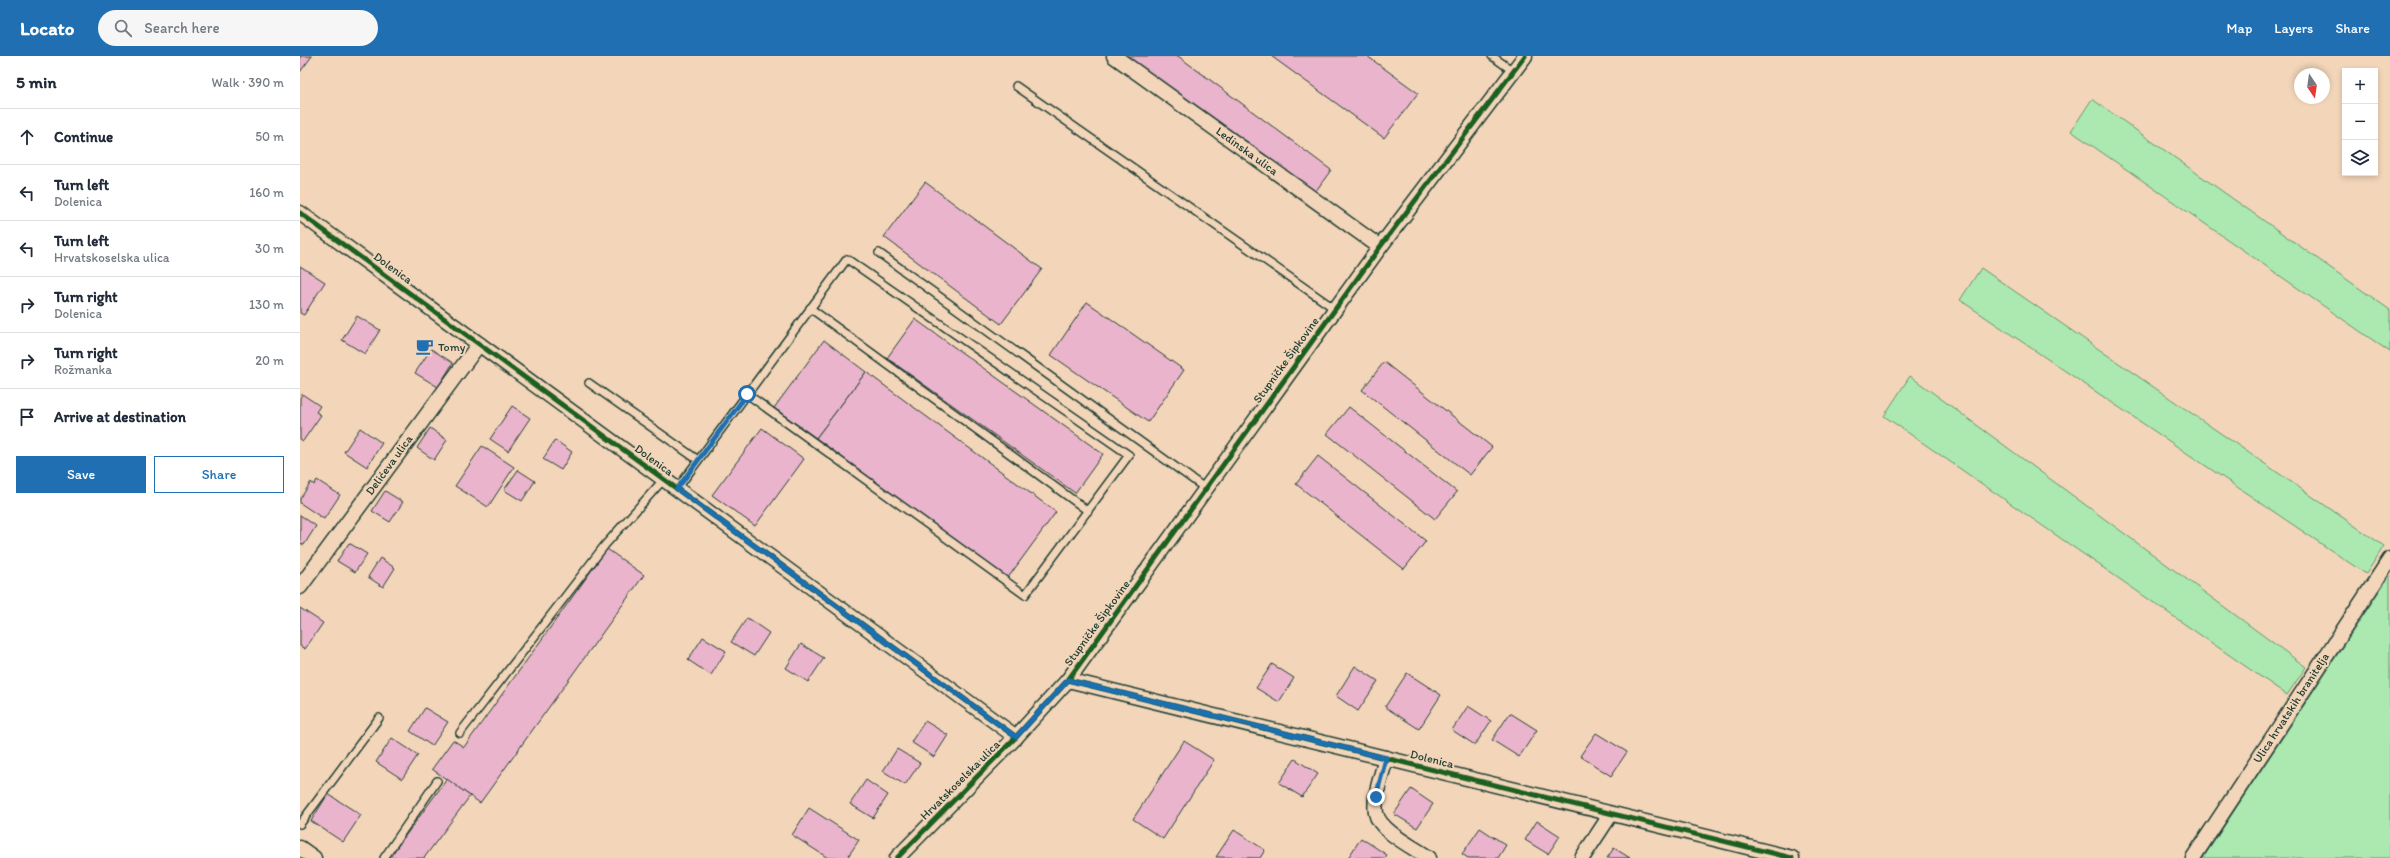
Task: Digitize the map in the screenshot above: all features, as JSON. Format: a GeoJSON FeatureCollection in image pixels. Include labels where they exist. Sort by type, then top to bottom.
{"type":"FeatureCollection","features":[{"type":"Feature","properties":{"kind":"street","name":"Ledinska ulica"},"geometry":{"type":"LineString","coordinates":[[1114,56],[1380,247]]}},
{"type":"Feature","properties":{"kind":"street","name":"Stupničke Šipkovine"},"geometry":{"type":"LineString","coordinates":[[1068,680],[1380,247],[1525,56]]}},
{"type":"Feature","properties":{"kind":"street","name":"Dolenica"},"geometry":{"type":"LineString","coordinates":[[300,213],[1016,737]]}},
{"type":"Feature","properties":{"kind":"street","name":"Delićeva ulica"},"geometry":{"type":"LineString","coordinates":[[300,587],[479,344]]}},
{"type":"Feature","properties":{"kind":"street","name":"Ulica hrvatskih branitelja"},"geometry":{"type":"LineString","coordinates":[[2193,858],[2390,559]]}},
{"type":"Feature","properties":{"kind":"street","name":"Dolenica"},"geometry":{"type":"LineString","coordinates":[[1068,680],[1792,858]]}},
{"type":"Feature","properties":{"kind":"street","name":"Hrvatskoselska ulica"},"geometry":{"type":"LineString","coordinates":[[897,858],[1016,737],[1068,680]]}},
{"type":"Feature","properties":{"kind":"street"},"geometry":{"type":"LineString","coordinates":[[1386,758],[1376,797],[1376,814],[1386,830],[1429,858]]}},
{"type":"Feature","properties":{"kind":"street"},"geometry":{"type":"LineString","coordinates":[[1582,858],[1611,814]]}},
{"type":"Feature","properties":{"kind":"street"},"geometry":{"type":"LineString","coordinates":[[300,848],[314,858]]}},
{"type":"Feature","properties":{"kind":"lane"},"geometry":{"type":"LineString","coordinates":[[1492,56],[1513,72]]}},
{"type":"Feature","properties":{"kind":"lane"},"geometry":{"type":"LineString","coordinates":[[1016,86],[1335,309]]}},
{"type":"Feature","properties":{"kind":"lane"},"geometry":{"type":"LineString","coordinates":[[879,253],[1206,490]]}},
{"type":"Feature","properties":{"kind":"lane"},"geometry":{"type":"LineString","coordinates":[[677,489],[847,258],[1129,455],[1025,595],[747,394]]}},
{"type":"Feature","properties":{"kind":"lane"},"geometry":{"type":"LineString","coordinates":[[810,308],[1088,511]]}},
{"type":"Feature","properties":{"kind":"lane"},"geometry":{"type":"LineString","coordinates":[[589,383],[698,460]]}},
{"type":"Feature","properties":{"kind":"lane"},"geometry":{"type":"LineString","coordinates":[[460,733],[605,545],[664,479]]}},
{"type":"Feature","properties":{"kind":"lane"},"geometry":{"type":"LineString","coordinates":[[300,824],[378,718]]}},
{"type":"Feature","properties":{"kind":"lane"},"geometry":{"type":"LineString","coordinates":[[384,858],[437,781]]}},
{"type":"Feature","properties":{"kind":"green space"},"geometry":{"type":"Polygon","coordinates":[[[2092,99],[2390,310],[2390,352],[2071,131],[2092,99]]]}},
{"type":"Feature","properties":{"kind":"green space"},"geometry":{"type":"Polygon","coordinates":[[[1981,268],[2384,546],[2366,574],[1960,300],[1981,268]]]}},
{"type":"Feature","properties":{"kind":"green space"},"geometry":{"type":"Polygon","coordinates":[[[1910,376],[2306,667],[2287,695],[1884,416],[1910,376]]]}},
{"type":"Feature","properties":{"kind":"green space"},"geometry":{"type":"Polygon","coordinates":[[[2390,575],[2390,858],[2203,858],[2390,575]]]}},
{"type":"Feature","properties":{"kind":"building"},"geometry":{"type":"Polygon","coordinates":[[[300,56],[312,56],[300,72],[300,56]]]}},
{"type":"Feature","properties":{"kind":"building"},"geometry":{"type":"Polygon","coordinates":[[[1127,56],[1178,56],[1331,170],[1313,195],[1127,56]]]}},
{"type":"Feature","properties":{"kind":"building"},"geometry":{"type":"Polygon","coordinates":[[[1271,56],[1367,56],[1418,93],[1384,138],[1271,56]]]}},
{"type":"Feature","properties":{"kind":"building"},"geometry":{"type":"Polygon","coordinates":[[[925,182],[1042,269],[1001,324],[884,237],[925,182]]]}},
{"type":"Feature","properties":{"kind":"building"},"geometry":{"type":"Polygon","coordinates":[[[300,266],[325,282],[304,315],[300,313],[300,266]]]}},
{"type":"Feature","properties":{"kind":"building"},"geometry":{"type":"Polygon","coordinates":[[[1087,302],[1184,370],[1148,422],[1051,355],[1087,302]]]}},
{"type":"Feature","properties":{"kind":"building"},"geometry":{"type":"Polygon","coordinates":[[[357,316],[380,330],[365,354],[342,340],[357,316]]]}},
{"type":"Feature","properties":{"kind":"building"},"geometry":{"type":"Polygon","coordinates":[[[915,319],[1103,454],[1075,493],[887,358],[915,319]]]}},
{"type":"Feature","properties":{"kind":"building"},"geometry":{"type":"Polygon","coordinates":[[[824,340],[866,372],[816,438],[774,408],[824,340]]]}},
{"type":"Feature","properties":{"kind":"building"},"geometry":{"type":"Polygon","coordinates":[[[431,349],[453,363],[438,387],[415,373],[431,349]]]}},
{"type":"Feature","properties":{"kind":"building"},"geometry":{"type":"Polygon","coordinates":[[[1384,362],[1492,447],[1470,475],[1362,390],[1384,362]]]}},
{"type":"Feature","properties":{"kind":"building"},"geometry":{"type":"Polygon","coordinates":[[[866,372],[1056,512],[1007,579],[816,438],[866,372]]]}},
{"type":"Feature","properties":{"kind":"building"},"geometry":{"type":"Polygon","coordinates":[[[302,394],[320,406],[316,412],[321,415],[303,441],[300,439],[300,398],[302,394]]]}},
{"type":"Feature","properties":{"kind":"building"},"geometry":{"type":"Polygon","coordinates":[[[512,406],[530,418],[508,451],[490,439],[512,406]]]}},
{"type":"Feature","properties":{"kind":"building"},"geometry":{"type":"Polygon","coordinates":[[[1349,407],[1457,492],[1435,519],[1327,434],[1349,407]]]}},
{"type":"Feature","properties":{"kind":"building"},"geometry":{"type":"Polygon","coordinates":[[[360,428],[382,443],[367,467],[344,452],[360,428]]]}},
{"type":"Feature","properties":{"kind":"building"},"geometry":{"type":"Polygon","coordinates":[[[430,428],[447,440],[434,460],[417,448],[430,428]]]}},
{"type":"Feature","properties":{"kind":"building"},"geometry":{"type":"Polygon","coordinates":[[[762,428],[804,459],[755,526],[712,495],[762,428]]]}},
{"type":"Feature","properties":{"kind":"building"},"geometry":{"type":"Polygon","coordinates":[[[555,440],[572,452],[561,470],[543,459],[555,440]]]}},
{"type":"Feature","properties":{"kind":"building"},"geometry":{"type":"Polygon","coordinates":[[[482,446],[514,467],[488,507],[455,486],[482,446]]]}},
{"type":"Feature","properties":{"kind":"building"},"geometry":{"type":"Polygon","coordinates":[[[1318,456],[1426,541],[1404,569],[1296,484],[1318,456]]]}},
{"type":"Feature","properties":{"kind":"building"},"geometry":{"type":"Polygon","coordinates":[[[518,470],[535,481],[522,501],[504,490],[518,470]]]}},
{"type":"Feature","properties":{"kind":"building"},"geometry":{"type":"Polygon","coordinates":[[[317,480],[340,495],[324,519],[300,503],[300,499],[311,482],[314,485],[317,480]]]}},
{"type":"Feature","properties":{"kind":"building"},"geometry":{"type":"Polygon","coordinates":[[[385,491],[403,502],[390,522],[372,511],[385,491]]]}},
{"type":"Feature","properties":{"kind":"building"},"geometry":{"type":"Polygon","coordinates":[[[300,515],[316,526],[304,545],[300,543],[300,515]]]}},
{"type":"Feature","properties":{"kind":"building"},"geometry":{"type":"Polygon","coordinates":[[[349,543],[367,554],[355,572],[337,561],[349,543]]]}},
{"type":"Feature","properties":{"kind":"building"},"geometry":{"type":"Polygon","coordinates":[[[607,549],[644,575],[480,803],[432,769],[453,740],[464,747],[607,549]]]}},
{"type":"Feature","properties":{"kind":"building"},"geometry":{"type":"Polygon","coordinates":[[[380,558],[395,568],[383,587],[368,577],[380,558]]]}},
{"type":"Feature","properties":{"kind":"building"},"geometry":{"type":"Polygon","coordinates":[[[300,608],[323,623],[305,649],[300,646],[300,608]]]}},
{"type":"Feature","properties":{"kind":"building"},"geometry":{"type":"Polygon","coordinates":[[[747,618],[769,633],[754,656],[731,642],[747,618]]]}},
{"type":"Feature","properties":{"kind":"building"},"geometry":{"type":"Polygon","coordinates":[[[703,637],[726,651],[711,675],[688,660],[703,637]]]}},
{"type":"Feature","properties":{"kind":"building"},"geometry":{"type":"Polygon","coordinates":[[[801,644],[824,658],[808,682],[786,668],[801,644]]]}},
{"type":"Feature","properties":{"kind":"building"},"geometry":{"type":"Polygon","coordinates":[[[1272,664],[1294,678],[1279,702],[1256,688],[1272,664]]]}},
{"type":"Feature","properties":{"kind":"building"},"geometry":{"type":"Polygon","coordinates":[[[1355,666],[1378,681],[1358,711],[1336,696],[1355,666]]]}},
{"type":"Feature","properties":{"kind":"building"},"geometry":{"type":"Polygon","coordinates":[[[1407,673],[1441,695],[1419,729],[1385,707],[1407,673]]]}},
{"type":"Feature","properties":{"kind":"building"},"geometry":{"type":"Polygon","coordinates":[[[1468,706],[1491,721],[1475,745],[1452,730],[1468,706]]]}},
{"type":"Feature","properties":{"kind":"building"},"geometry":{"type":"Polygon","coordinates":[[[425,708],[448,722],[432,746],[410,731],[425,708]]]}},
{"type":"Feature","properties":{"kind":"building"},"geometry":{"type":"Polygon","coordinates":[[[1510,713],[1537,730],[1519,757],[1492,740],[1510,713]]]}},
{"type":"Feature","properties":{"kind":"building"},"geometry":{"type":"Polygon","coordinates":[[[925,721],[948,735],[934,757],[911,742],[925,721]]]}},
{"type":"Feature","properties":{"kind":"building"},"geometry":{"type":"Polygon","coordinates":[[[1596,733],[1627,752],[1611,776],[1580,756],[1596,733]]]}},
{"type":"Feature","properties":{"kind":"building"},"geometry":{"type":"Polygon","coordinates":[[[392,738],[418,755],[402,779],[376,762],[392,738]]]}},
{"type":"Feature","properties":{"kind":"building"},"geometry":{"type":"Polygon","coordinates":[[[1184,741],[1214,760],[1163,839],[1133,819],[1184,741]]]}},
{"type":"Feature","properties":{"kind":"building"},"geometry":{"type":"Polygon","coordinates":[[[897,749],[920,763],[905,785],[883,771],[897,749]]]}},
{"type":"Feature","properties":{"kind":"building"},"geometry":{"type":"Polygon","coordinates":[[[1295,759],[1318,774],[1302,797],[1279,783],[1295,759]]]}},
{"type":"Feature","properties":{"kind":"building"},"geometry":{"type":"Polygon","coordinates":[[[447,779],[470,796],[424,858],[389,858],[447,779]]]}},
{"type":"Feature","properties":{"kind":"building"},"geometry":{"type":"Polygon","coordinates":[[[866,780],[888,795],[873,818],[850,804],[866,780]]]}},
{"type":"Feature","properties":{"kind":"building"},"geometry":{"type":"Polygon","coordinates":[[[1411,789],[1433,804],[1417,828],[1394,814],[1411,789]]]}},
{"type":"Feature","properties":{"kind":"building"},"geometry":{"type":"Polygon","coordinates":[[[328,794],[361,815],[343,842],[311,821],[328,794]]]}},
{"type":"Feature","properties":{"kind":"building"},"geometry":{"type":"Polygon","coordinates":[[[809,808],[859,840],[847,858],[828,858],[792,835],[809,808]]]}},
{"type":"Feature","properties":{"kind":"building"},"geometry":{"type":"Polygon","coordinates":[[[1537,821],[1560,836],[1548,854],[1525,840],[1537,821]]]}},
{"type":"Feature","properties":{"kind":"building"},"geometry":{"type":"Polygon","coordinates":[[[1480,828],[1506,845],[1498,858],[1468,858],[1462,854],[1480,828]]]}},
{"type":"Feature","properties":{"kind":"building"},"geometry":{"type":"Polygon","coordinates":[[[1234,830],[1265,850],[1260,858],[1216,857],[1234,830]]]}},
{"type":"Feature","properties":{"kind":"building"},"geometry":{"type":"Polygon","coordinates":[[[1361,838],[1387,855],[1385,858],[1348,858],[1361,838]]]}},
{"type":"Feature","properties":{"kind":"building"},"geometry":{"type":"Polygon","coordinates":[[[1614,848],[1630,858],[1607,858],[1614,848]]]}},
{"type":"Feature","properties":{"kind":"cycle path"},"geometry":{"type":"LineString","coordinates":[[897,858],[1016,737],[1068,680],[1380,247],[1525,56]]}},
{"type":"Feature","properties":{"kind":"cycle path"},"geometry":{"type":"LineString","coordinates":[[300,213],[1016,737]]}},
{"type":"Feature","properties":{"kind":"cycle path"},"geometry":{"type":"LineString","coordinates":[[1068,680],[1792,858]]}},
{"type":"Feature","properties":{"kind":"place","name":"Tomy"},"geometry":{"type":"Point","coordinates":[425,347]}},
{"type":"Feature","properties":{"kind":"route"},"geometry":{"type":"LineString","coordinates":[[747,394],[677,489],[1016,737],[1068,680],[1386,758],[1376,797]]}}]}
